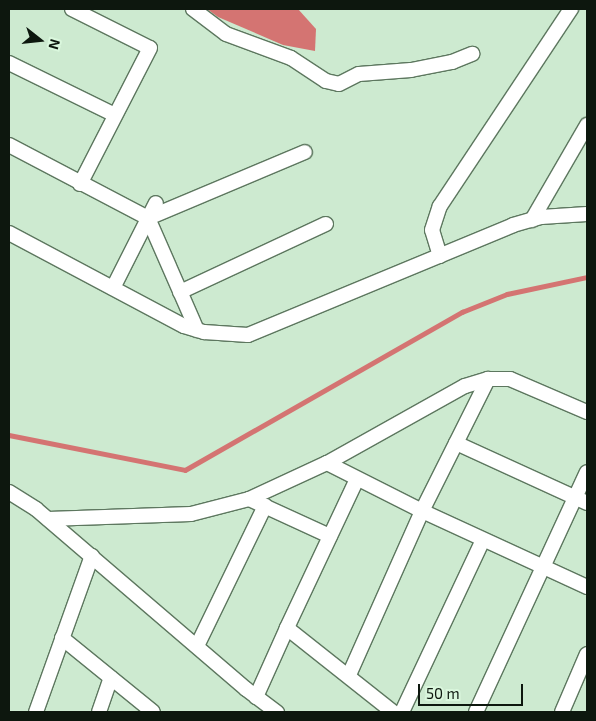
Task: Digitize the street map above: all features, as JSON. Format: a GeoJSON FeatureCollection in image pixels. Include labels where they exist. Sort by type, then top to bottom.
{"type":"FeatureCollection","features":[{"type":"Feature","properties":{"kind":"street"},"geometry":{"type":"LineString","coordinates":[[72,9],[150,48],[80,184]]}},
{"type":"Feature","properties":{"kind":"street"},"geometry":{"type":"LineString","coordinates":[[193,9],[226,34],[291,58],[326,80],[339,84],[359,74],[412,70],[452,62],[472,54]]}},
{"type":"Feature","properties":{"kind":"street"},"geometry":{"type":"LineString","coordinates":[[440,256],[432,230],[440,206],[571,9]]}},
{"type":"Feature","properties":{"kind":"street"},"geometry":{"type":"LineString","coordinates":[[9,63],[115,115]]}},
{"type":"Feature","properties":{"kind":"street"},"geometry":{"type":"LineString","coordinates":[[532,220],[587,125]]}},
{"type":"Feature","properties":{"kind":"street"},"geometry":{"type":"LineString","coordinates":[[9,145],[80,184],[148,218],[197,330]]}},
{"type":"Feature","properties":{"kind":"street"},"geometry":{"type":"LineString","coordinates":[[148,218],[305,152]]}},
{"type":"Feature","properties":{"kind":"street"},"geometry":{"type":"LineString","coordinates":[[113,288],[156,203]]}},
{"type":"Feature","properties":{"kind":"street"},"geometry":{"type":"LineString","coordinates":[[9,233],[184,326],[197,330],[248,335],[513,225],[561,215],[587,214]]}},
{"type":"Feature","properties":{"kind":"street"},"geometry":{"type":"LineString","coordinates":[[180,292],[326,224]]}},
{"type":"Feature","properties":{"kind":"street"},"geometry":{"type":"LineString","coordinates":[[48,519],[191,514],[249,499],[328,463],[465,386],[488,379],[510,379],[587,412]]}},
{"type":"Feature","properties":{"kind":"street"},"geometry":{"type":"LineString","coordinates":[[348,675],[422,511],[488,379]]}},
{"type":"Feature","properties":{"kind":"street"},"geometry":{"type":"LineString","coordinates":[[456,443],[581,500]]}},
{"type":"Feature","properties":{"kind":"street"},"geometry":{"type":"LineString","coordinates":[[328,463],[422,511],[587,587]]}},
{"type":"Feature","properties":{"kind":"street"},"geometry":{"type":"LineString","coordinates":[[476,712],[543,567],[581,500],[587,472]]}},
{"type":"Feature","properties":{"kind":"street"},"geometry":{"type":"LineString","coordinates":[[256,697],[357,479]]}},
{"type":"Feature","properties":{"kind":"street"},"geometry":{"type":"LineString","coordinates":[[9,492],[48,519],[256,697],[277,712]]}},
{"type":"Feature","properties":{"kind":"street"},"geometry":{"type":"LineString","coordinates":[[249,499],[330,536]]}},
{"type":"Feature","properties":{"kind":"street"},"geometry":{"type":"LineString","coordinates":[[196,646],[266,506]]}},
{"type":"Feature","properties":{"kind":"street"},"geometry":{"type":"LineString","coordinates":[[402,712],[484,540]]}},
{"type":"Feature","properties":{"kind":"street"},"geometry":{"type":"LineString","coordinates":[[36,712],[92,556]]}},
{"type":"Feature","properties":{"kind":"street"},"geometry":{"type":"LineString","coordinates":[[287,628],[394,712]]}},
{"type":"Feature","properties":{"kind":"street"},"geometry":{"type":"LineString","coordinates":[[62,638],[153,712]]}},
{"type":"Feature","properties":{"kind":"street"},"geometry":{"type":"LineString","coordinates":[[562,712],[587,654]]}},
{"type":"Feature","properties":{"kind":"street"},"geometry":{"type":"LineString","coordinates":[[98,712],[111,678]]}},
{"type":"Feature","properties":{"kind":"shaded area"},"geometry":{"type":"Polygon","coordinates":[[[207,9],[298,9],[316,29],[315,51],[283,45],[218,17],[207,9]]]}},
{"type":"Feature","properties":{"kind":"waterway"},"geometry":{"type":"LineString","coordinates":[[9,435],[185,470],[462,312],[507,294],[587,277]]}}]}
